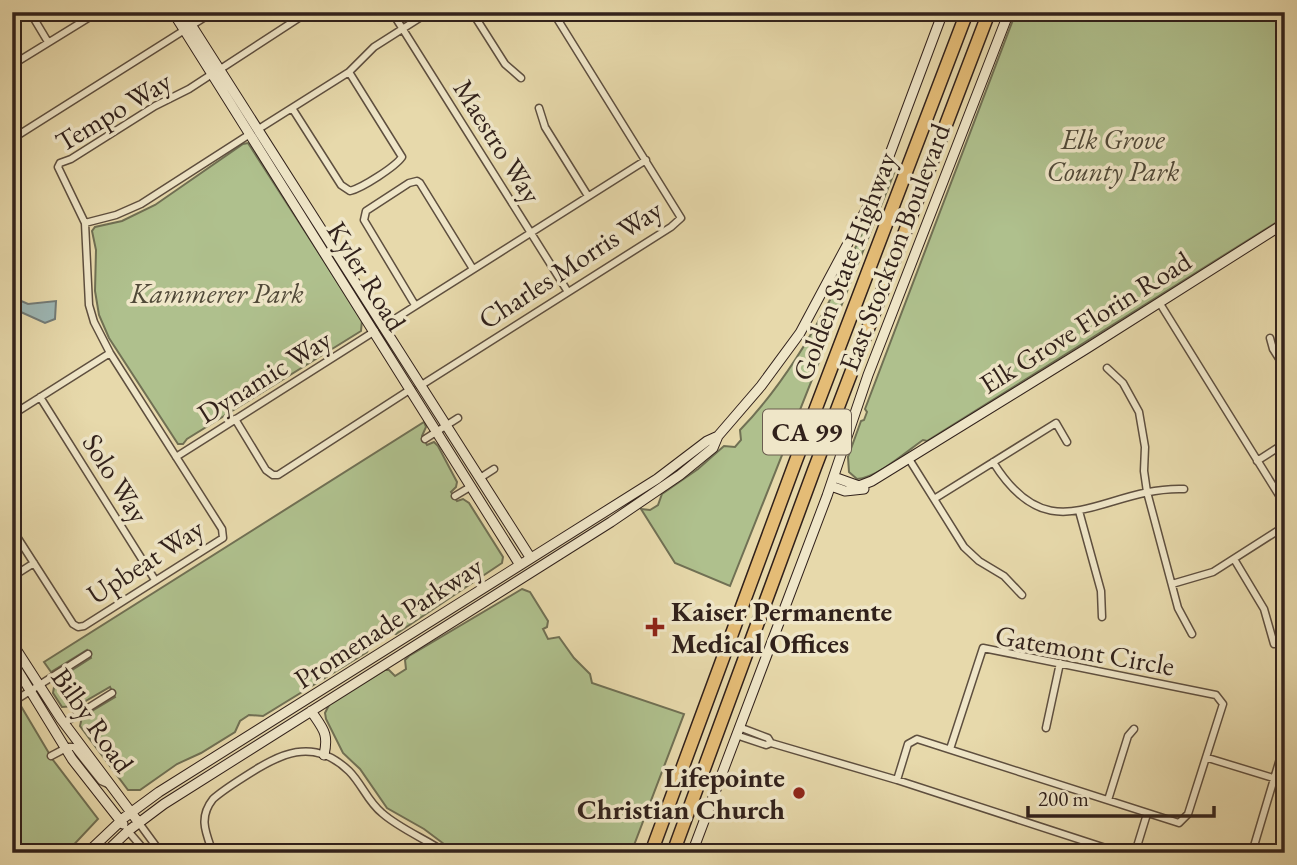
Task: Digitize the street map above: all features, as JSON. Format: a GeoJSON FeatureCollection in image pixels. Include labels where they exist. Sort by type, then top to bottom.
{"type":"FeatureCollection","features":[{"type":"Feature","properties":{"kind":"highway","name":"Golden State Highway"},"geometry":{"type":"LineString","coordinates":[[651,853],[800,450],[967,12]]}},
{"type":"Feature","properties":{"kind":"highway","name":"Golden State Highway"},"geometry":{"type":"LineString","coordinates":[[673,853],[814,470],[989,12]]}},
{"type":"Feature","properties":{"kind":"main road","name":"Kyler Road"},"geometry":{"type":"LineString","coordinates":[[173,12],[188,28],[254,132],[295,189],[378,329]]}},
{"type":"Feature","properties":{"kind":"main road","name":"Kyler Road"},"geometry":{"type":"LineString","coordinates":[[183,12],[188,28]]}},
{"type":"Feature","properties":{"kind":"main road","name":"Promenade Parkway"},"geometry":{"type":"LineString","coordinates":[[105,853],[139,823],[335,695],[611,522],[713,449],[718,436],[761,386],[800,333],[876,191],[943,12]]}},
{"type":"Feature","properties":{"kind":"main road","name":"East Stockton Boulevard"},"geometry":{"type":"LineString","coordinates":[[691,853],[832,482],[868,375],[1009,12]]}},
{"type":"Feature","properties":{"kind":"main road","name":"Kyler Road"},"geometry":{"type":"LineString","coordinates":[[216,72],[232,106],[251,127],[340,276],[350,285],[416,386],[441,428],[470,487],[520,565]]}},
{"type":"Feature","properties":{"kind":"main road","name":"Elk Grove Florin Road"},"geometry":{"type":"LineString","coordinates":[[832,482],[859,486],[909,459],[1285,223]]}},
{"type":"Feature","properties":{"kind":"main road","name":"Kyler Road"},"geometry":{"type":"LineString","coordinates":[[441,428],[480,478],[530,557]]}},
{"type":"Feature","properties":{"kind":"main road","name":"Promenade Parkway"},"geometry":{"type":"LineString","coordinates":[[87,853],[131,812],[640,489],[678,464],[707,440],[718,436]]}},
{"type":"Feature","properties":{"kind":"main road"},"geometry":{"type":"LineString","coordinates":[[649,497],[653,488],[677,470],[678,464]]}},
{"type":"Feature","properties":{"kind":"main road"},"geometry":{"type":"LineString","coordinates":[[470,487],[479,487],[499,518],[513,530]]}},
{"type":"Feature","properties":{"kind":"main road"},"geometry":{"type":"LineString","coordinates":[[611,522],[612,516],[638,497],[640,489]]}},
{"type":"Feature","properties":{"kind":"main road"},"geometry":{"type":"LineString","coordinates":[[392,659],[396,651],[433,628],[440,615]]}},
{"type":"Feature","properties":{"kind":"main road","name":"Bilby Road"},"geometry":{"type":"LineString","coordinates":[[14,646],[65,748],[128,831]]}},
{"type":"Feature","properties":{"kind":"main road"},"geometry":{"type":"LineString","coordinates":[[335,695],[345,684],[383,660],[385,651]]}},
{"type":"Feature","properties":{"kind":"main road","name":"Bilby Road"},"geometry":{"type":"LineString","coordinates":[[12,661],[64,723],[139,823]]}},
{"type":"Feature","properties":{"kind":"main road"},"geometry":{"type":"LineString","coordinates":[[311,711],[324,730],[327,740],[324,755]]}},
{"type":"Feature","properties":{"kind":"street"},"geometry":{"type":"LineString","coordinates":[[30,12],[48,43]]}},
{"type":"Feature","properties":{"kind":"street"},"geometry":{"type":"LineString","coordinates":[[12,65],[98,12]]}},
{"type":"Feature","properties":{"kind":"street"},"geometry":{"type":"LineString","coordinates":[[12,139],[213,12]]}},
{"type":"Feature","properties":{"kind":"street"},"geometry":{"type":"LineString","coordinates":[[216,72],[308,12]]}},
{"type":"Feature","properties":{"kind":"street","name":"Maestro Way"},"geometry":{"type":"LineString","coordinates":[[392,12],[568,292]]}},
{"type":"Feature","properties":{"kind":"street"},"geometry":{"type":"LineString","coordinates":[[85,223],[116,215],[141,204],[349,72],[374,47],[429,12]]}},
{"type":"Feature","properties":{"kind":"street"},"geometry":{"type":"LineString","coordinates":[[472,12],[505,64],[521,78]]}},
{"type":"Feature","properties":{"kind":"street","name":"Charles Morris Way"},"geometry":{"type":"LineString","coordinates":[[235,419],[266,470],[278,475],[671,227],[681,218],[553,12]]}},
{"type":"Feature","properties":{"kind":"street","name":"Tempo Way"},"geometry":{"type":"LineString","coordinates":[[110,353],[94,322],[89,305],[85,223],[74,197],[58,171],[60,163],[216,72]]}},
{"type":"Feature","properties":{"kind":"street"},"geometry":{"type":"LineString","coordinates":[[292,108],[341,185],[350,191],[357,189],[396,164],[402,157],[349,72]]}},
{"type":"Feature","properties":{"kind":"street"},"geometry":{"type":"LineString","coordinates":[[540,108],[545,127],[588,196]]}},
{"type":"Feature","properties":{"kind":"street","name":"Dynamic Way"},"geometry":{"type":"LineString","coordinates":[[176,457],[646,160]]}},
{"type":"Feature","properties":{"kind":"street"},"geometry":{"type":"LineString","coordinates":[[415,305],[363,220],[366,211],[413,181],[420,183],[473,269]]}},
{"type":"Feature","properties":{"kind":"street"},"geometry":{"type":"LineString","coordinates":[[1159,302],[1285,505]]}},
{"type":"Feature","properties":{"kind":"street"},"geometry":{"type":"LineString","coordinates":[[1270,338],[1273,349],[1285,368]]}},
{"type":"Feature","properties":{"kind":"street"},"geometry":{"type":"LineString","coordinates":[[12,415],[110,353]]}},
{"type":"Feature","properties":{"kind":"street","name":"Upbeat Way"},"geometry":{"type":"LineString","coordinates":[[12,529],[72,624],[78,627],[224,535],[110,353]]}},
{"type":"Feature","properties":{"kind":"street"},"geometry":{"type":"LineString","coordinates":[[1107,368],[1123,383],[1139,412],[1145,447],[1147,492],[1180,614],[1192,634]]}},
{"type":"Feature","properties":{"kind":"street","name":"Solo Way"},"geometry":{"type":"LineString","coordinates":[[40,397],[156,580]]}},
{"type":"Feature","properties":{"kind":"street"},"geometry":{"type":"LineString","coordinates":[[425,439],[458,418]]}},
{"type":"Feature","properties":{"kind":"street"},"geometry":{"type":"LineString","coordinates":[[934,499],[1056,423],[1067,442]]}},
{"type":"Feature","properties":{"kind":"street"},"geometry":{"type":"LineString","coordinates":[[1256,461],[1285,443]]}},
{"type":"Feature","properties":{"kind":"street"},"geometry":{"type":"LineString","coordinates":[[909,459],[968,552],[1004,576],[1022,595]]}},
{"type":"Feature","properties":{"kind":"street"},"geometry":{"type":"LineString","coordinates":[[993,463],[1011,488],[1028,503],[1057,512],[1079,511],[1157,490],[1184,489]]}},
{"type":"Feature","properties":{"kind":"street"},"geometry":{"type":"LineString","coordinates":[[480,478],[494,468]]}},
{"type":"Feature","properties":{"kind":"street"},"geometry":{"type":"LineString","coordinates":[[454,496],[470,487]]}},
{"type":"Feature","properties":{"kind":"street"},"geometry":{"type":"LineString","coordinates":[[1079,511],[1101,591],[1102,617]]}},
{"type":"Feature","properties":{"kind":"street"},"geometry":{"type":"LineString","coordinates":[[1172,584],[1199,577],[1234,559],[1285,526]]}},
{"type":"Feature","properties":{"kind":"street"},"geometry":{"type":"LineString","coordinates":[[1234,559],[1264,609],[1273,644]]}},
{"type":"Feature","properties":{"kind":"street"},"geometry":{"type":"LineString","coordinates":[[12,577],[34,563]]}},
{"type":"Feature","properties":{"kind":"street","name":"Gatemont Circle"},"geometry":{"type":"LineString","coordinates":[[950,749],[983,648],[1216,695],[1223,704],[1208,758]]}},
{"type":"Feature","properties":{"kind":"street"},"geometry":{"type":"LineString","coordinates":[[19,698],[88,654]]}},
{"type":"Feature","properties":{"kind":"street"},"geometry":{"type":"LineString","coordinates":[[1046,727],[1060,663]]}},
{"type":"Feature","properties":{"kind":"street"},"geometry":{"type":"LineString","coordinates":[[64,723],[111,694]]}},
{"type":"Feature","properties":{"kind":"street"},"geometry":{"type":"LineString","coordinates":[[1108,800],[1128,736],[1134,729]]}},
{"type":"Feature","properties":{"kind":"street"},"geometry":{"type":"LineString","coordinates":[[738,731],[768,738],[771,743],[897,780],[1121,853]]}},
{"type":"Feature","properties":{"kind":"street"},"geometry":{"type":"LineString","coordinates":[[897,780],[908,744],[917,739],[1179,823],[1188,814],[1208,758],[1273,778]]}},
{"type":"Feature","properties":{"kind":"street"},"geometry":{"type":"LineString","coordinates":[[1275,853],[1254,846],[1285,742]]}},
{"type":"Feature","properties":{"kind":"street"},"geometry":{"type":"LineString","coordinates":[[51,756],[65,748],[76,749],[101,781],[110,785]]}},
{"type":"Feature","properties":{"kind":"street"},"geometry":{"type":"LineString","coordinates":[[213,853],[205,834],[204,822],[207,807],[216,796],[280,755],[305,751],[324,755],[351,773],[382,813],[446,853]]}},
{"type":"Feature","properties":{"kind":"street"},"geometry":{"type":"LineString","coordinates":[[1135,853],[1147,814]]}},
{"type":"Feature","properties":{"kind":"street"},"geometry":{"type":"LineString","coordinates":[[139,823],[161,853]]}},
{"type":"Feature","properties":{"kind":"street"},"geometry":{"type":"LineString","coordinates":[[128,831],[147,853]]}},
{"type":"Feature","properties":{"kind":"green space","name":"Elk Grove County Park"},"geometry":{"type":"Polygon","coordinates":[[[1016,12],[1285,12],[1285,217],[927,441],[923,440],[874,474],[857,479],[849,472],[848,457],[1016,12]]]}},
{"type":"Feature","properties":{"kind":"green space","name":"Kammerer Park"},"geometry":{"type":"Polygon","coordinates":[[[248,143],[362,320],[361,331],[183,444],[178,444],[109,338],[99,315],[95,291],[96,250],[92,231],[95,227],[122,221],[155,205],[248,143]]]}},
{"type":"Feature","properties":{"kind":"green space"},"geometry":{"type":"Polygon","coordinates":[[[892,161],[898,163],[730,586],[675,563],[641,509],[650,510],[658,505],[662,494],[698,469],[724,446],[735,447],[741,440],[740,430],[788,371],[828,303],[863,231],[892,161]]]}},
{"type":"Feature","properties":{"kind":"green space"},"geometry":{"type":"Polygon","coordinates":[[[424,422],[426,427],[422,436],[427,445],[434,442],[438,446],[457,482],[451,492],[457,501],[463,499],[469,503],[503,557],[502,563],[396,634],[378,637],[367,652],[263,716],[249,715],[240,721],[235,732],[177,764],[140,790],[128,790],[80,726],[82,717],[115,697],[110,687],[77,706],[62,707],[53,693],[55,681],[91,658],[87,650],[51,672],[44,662],[424,422]]]}},
{"type":"Feature","properties":{"kind":"green space"},"geometry":{"type":"Polygon","coordinates":[[[522,589],[530,592],[548,621],[547,627],[543,629],[548,639],[559,637],[590,674],[592,683],[684,714],[631,853],[456,853],[424,829],[387,808],[360,769],[343,753],[326,719],[325,713],[330,703],[385,670],[395,676],[406,669],[405,660],[409,656],[522,589]]]}},
{"type":"Feature","properties":{"kind":"green space"},"geometry":{"type":"Polygon","coordinates":[[[12,691],[53,760],[98,819],[66,853],[12,853],[12,691]]]}},
{"type":"Feature","properties":{"kind":"water"},"geometry":{"type":"Polygon","coordinates":[[[12,297],[28,304],[56,301],[55,319],[45,323],[12,308],[12,297]]]}},
{"type":"Feature","properties":{"kind":"place","name":"Kaiser Permanente Medical Offices"},"geometry":{"type":"Point","coordinates":[655,627]}},
{"type":"Feature","properties":{"kind":"place","name":"Lifepointe Christian Church"},"geometry":{"type":"Point","coordinates":[799,793]}}]}
